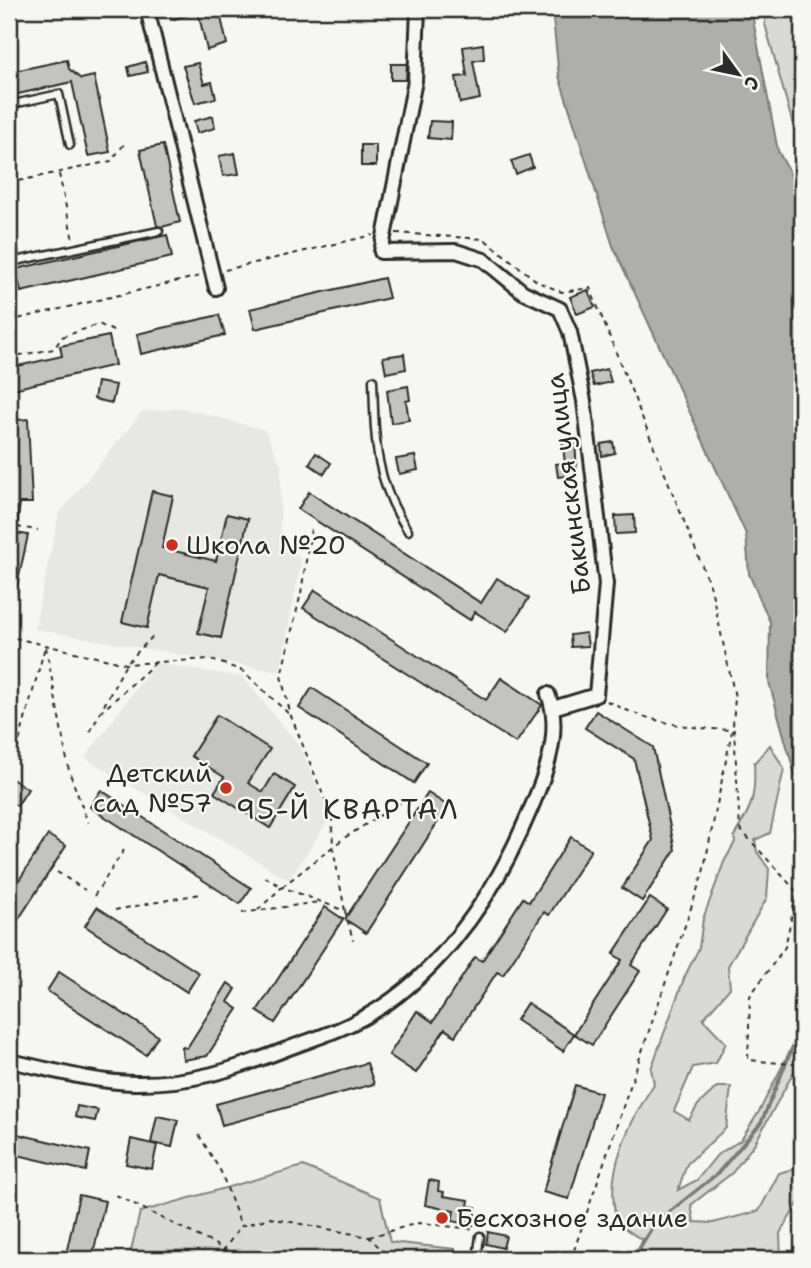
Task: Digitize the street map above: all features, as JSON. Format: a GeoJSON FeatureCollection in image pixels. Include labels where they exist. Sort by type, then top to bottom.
{"type":"FeatureCollection","features":[{"type":"Feature","properties":{"kind":"street"},"geometry":{"type":"LineString","coordinates":[[147,9],[216,288]]}},
{"type":"Feature","properties":{"kind":"street"},"geometry":{"type":"LineString","coordinates":[[385,233],[415,80],[418,9]]}},
{"type":"Feature","properties":{"kind":"street","name":"Бакинская улица"},"geometry":{"type":"LineString","coordinates":[[385,233],[381,252],[456,251],[484,260],[523,292],[559,309],[570,331],[584,401],[606,584],[596,695]]}},
{"type":"Feature","properties":{"kind":"street"},"geometry":{"type":"LineString","coordinates":[[9,1061],[113,1082],[187,1081],[225,1073],[355,1022],[408,986],[449,949],[500,877],[543,783],[555,723],[548,694]]}},
{"type":"Feature","properties":{"kind":"street"},"geometry":{"type":"LineString","coordinates":[[553,708],[596,695]]}},
{"type":"Feature","properties":{"kind":"lane"},"geometry":{"type":"LineString","coordinates":[[9,105],[59,94],[69,145]]}},
{"type":"Feature","properties":{"kind":"lane"},"geometry":{"type":"LineString","coordinates":[[9,230],[16,261],[159,231]]}},
{"type":"Feature","properties":{"kind":"lane"},"geometry":{"type":"LineString","coordinates":[[373,380],[376,456],[392,507],[408,531]]}},
{"type":"Feature","properties":{"kind":"lane"},"geometry":{"type":"LineString","coordinates":[[477,1259],[481,1236]]}},
{"type":"Feature","properties":{"kind":"path"},"geometry":{"type":"LineString","coordinates":[[9,183],[111,161],[125,143]]}},
{"type":"Feature","properties":{"kind":"path"},"geometry":{"type":"LineString","coordinates":[[59,173],[75,248]]}},
{"type":"Feature","properties":{"kind":"path"},"geometry":{"type":"LineString","coordinates":[[9,321],[385,233],[484,239],[538,282],[562,292],[590,288],[711,587],[736,697],[733,730],[703,873],[570,1259]]}},
{"type":"Feature","properties":{"kind":"path"},"geometry":{"type":"LineString","coordinates":[[9,357],[54,349],[62,337],[99,324],[117,333]]}},
{"type":"Feature","properties":{"kind":"path"},"geometry":{"type":"LineString","coordinates":[[17,527],[37,530]]}},
{"type":"Feature","properties":{"kind":"path"},"geometry":{"type":"LineString","coordinates":[[312,529],[281,676],[291,716],[332,817],[333,848],[352,940]]}},
{"type":"Feature","properties":{"kind":"path"},"geometry":{"type":"LineString","coordinates":[[9,630],[15,638],[126,664],[210,659],[243,671],[291,716]]}},
{"type":"Feature","properties":{"kind":"path"},"geometry":{"type":"LineString","coordinates":[[90,732],[126,664],[152,637]]}},
{"type":"Feature","properties":{"kind":"path"},"geometry":{"type":"LineString","coordinates":[[15,760],[46,646]]}},
{"type":"Feature","properties":{"kind":"path"},"geometry":{"type":"LineString","coordinates":[[46,646],[69,771],[88,823]]}},
{"type":"Feature","properties":{"kind":"path"},"geometry":{"type":"LineString","coordinates":[[100,714],[156,662]]}},
{"type":"Feature","properties":{"kind":"path"},"geometry":{"type":"LineString","coordinates":[[596,695],[616,706],[688,729],[733,730]]}},
{"type":"Feature","properties":{"kind":"path"},"geometry":{"type":"LineString","coordinates":[[733,730],[740,829],[797,892],[785,947],[750,996],[748,1060],[802,1065]]}},
{"type":"Feature","properties":{"kind":"path"},"geometry":{"type":"LineString","coordinates":[[258,910],[282,887],[333,848],[414,795]]}},
{"type":"Feature","properties":{"kind":"path"},"geometry":{"type":"LineString","coordinates":[[94,896],[126,847]]}},
{"type":"Feature","properties":{"kind":"path"},"geometry":{"type":"LineString","coordinates":[[57,873],[85,890]]}},
{"type":"Feature","properties":{"kind":"path"},"geometry":{"type":"LineString","coordinates":[[265,877],[282,887],[345,911]]}},
{"type":"Feature","properties":{"kind":"path"},"geometry":{"type":"LineString","coordinates":[[115,910],[200,894]]}},
{"type":"Feature","properties":{"kind":"path"},"geometry":{"type":"LineString","coordinates":[[242,914],[320,902]]}},
{"type":"Feature","properties":{"kind":"path"},"geometry":{"type":"LineString","coordinates":[[200,1135],[221,1172],[241,1226]]}},
{"type":"Feature","properties":{"kind":"path"},"geometry":{"type":"LineString","coordinates":[[116,1195],[223,1249],[236,1259]]}},
{"type":"Feature","properties":{"kind":"path"},"geometry":{"type":"LineString","coordinates":[[217,1259],[241,1226],[270,1218],[369,1237],[418,1223],[478,1230],[481,1236]]}},
{"type":"Feature","properties":{"kind":"path"},"geometry":{"type":"LineString","coordinates":[[369,1237],[391,1259]]}},
{"type":"Feature","properties":{"kind":"shaded area"},"geometry":{"type":"Polygon","coordinates":[[[552,9],[751,9],[778,151],[802,195],[802,800],[769,682],[770,622],[749,574],[746,534],[613,246],[559,76],[552,9]]]}},
{"type":"Feature","properties":{"kind":"shaded area"},"geometry":{"type":"Polygon","coordinates":[[[765,9],[802,9],[802,157],[765,24],[765,9]]]}},
{"type":"Feature","properties":{"kind":"shaded area","name":"Школа №20"},"geometry":{"type":"Polygon","coordinates":[[[183,408],[265,430],[281,465],[280,529],[301,561],[280,672],[34,629],[59,514],[142,412],[183,408]]]}},
{"type":"Feature","properties":{"kind":"shaded area","name":"Детский сад №57"},"geometry":{"type":"Polygon","coordinates":[[[155,663],[243,677],[301,748],[330,818],[289,880],[85,758],[155,663]]]}},
{"type":"Feature","properties":{"kind":"shaded area"},"geometry":{"type":"Polygon","coordinates":[[[770,745],[784,769],[770,833],[755,840],[757,852],[769,869],[767,898],[728,966],[730,988],[703,1019],[726,1043],[716,1063],[693,1067],[674,1111],[689,1120],[698,1105],[717,1087],[731,1087],[726,1128],[687,1164],[678,1190],[697,1180],[717,1155],[741,1140],[760,1110],[802,1027],[802,1057],[755,1143],[732,1173],[691,1205],[694,1222],[713,1223],[759,1211],[779,1173],[796,1168],[802,1174],[802,1197],[780,1233],[781,1259],[635,1259],[641,1253],[641,1239],[621,1225],[615,1212],[613,1195],[617,1161],[629,1128],[654,1084],[651,1069],[685,976],[699,948],[703,919],[724,862],[751,801],[754,763],[770,745]]]}},
{"type":"Feature","properties":{"kind":"shaded area"},"geometry":{"type":"Polygon","coordinates":[[[303,1166],[380,1198],[390,1242],[455,1249],[458,1259],[129,1259],[140,1212],[303,1166]]]}},
{"type":"Feature","properties":{"kind":"building"},"geometry":{"type":"Polygon","coordinates":[[[219,9],[227,44],[207,50],[198,12],[171,20],[169,10],[219,9]]]}},
{"type":"Feature","properties":{"kind":"building"},"geometry":{"type":"Polygon","coordinates":[[[483,44],[484,59],[473,61],[480,99],[460,103],[456,77],[467,76],[463,47],[483,44]]]}},
{"type":"Feature","properties":{"kind":"building"},"geometry":{"type":"Polygon","coordinates":[[[67,60],[69,69],[81,79],[94,76],[110,152],[88,156],[72,82],[9,96],[9,72],[67,60]]]}},
{"type":"Feature","properties":{"kind":"building"},"geometry":{"type":"Polygon","coordinates":[[[145,62],[148,72],[130,76],[128,67],[145,62]]]}},
{"type":"Feature","properties":{"kind":"building"},"geometry":{"type":"Polygon","coordinates":[[[198,63],[204,84],[212,82],[216,98],[195,103],[183,66],[198,63]]]}},
{"type":"Feature","properties":{"kind":"building"},"geometry":{"type":"Polygon","coordinates":[[[391,64],[407,64],[406,80],[391,80],[391,64]]]}},
{"type":"Feature","properties":{"kind":"building"},"geometry":{"type":"Polygon","coordinates":[[[213,116],[215,128],[197,133],[194,121],[213,116]]]}},
{"type":"Feature","properties":{"kind":"building"},"geometry":{"type":"Polygon","coordinates":[[[430,121],[452,122],[451,140],[428,138],[430,121]]]}},
{"type":"Feature","properties":{"kind":"building"},"geometry":{"type":"Polygon","coordinates":[[[163,145],[180,222],[162,227],[157,226],[140,150],[163,145]]]}},
{"type":"Feature","properties":{"kind":"building"},"geometry":{"type":"Polygon","coordinates":[[[361,145],[376,145],[376,166],[361,166],[361,145]]]}},
{"type":"Feature","properties":{"kind":"building"},"geometry":{"type":"Polygon","coordinates":[[[235,153],[239,174],[223,176],[219,156],[235,153]]]}},
{"type":"Feature","properties":{"kind":"building"},"geometry":{"type":"Polygon","coordinates":[[[529,155],[533,167],[516,174],[511,161],[529,155]]]}},
{"type":"Feature","properties":{"kind":"building"},"geometry":{"type":"Polygon","coordinates":[[[167,235],[172,257],[21,292],[16,269],[167,235]]]}},
{"type":"Feature","properties":{"kind":"building"},"geometry":{"type":"Polygon","coordinates":[[[384,278],[389,298],[255,329],[250,309],[384,278]]]}},
{"type":"Feature","properties":{"kind":"building"},"geometry":{"type":"Polygon","coordinates":[[[588,290],[595,307],[577,314],[570,297],[588,290]]]}},
{"type":"Feature","properties":{"kind":"building"},"geometry":{"type":"Polygon","coordinates":[[[219,315],[225,335],[141,354],[137,334],[219,315]]]}},
{"type":"Feature","properties":{"kind":"building"},"geometry":{"type":"Polygon","coordinates":[[[109,336],[115,365],[9,390],[9,368],[62,356],[60,346],[109,336]]]}},
{"type":"Feature","properties":{"kind":"building"},"geometry":{"type":"Polygon","coordinates":[[[404,354],[406,369],[386,373],[383,357],[404,354]]]}},
{"type":"Feature","properties":{"kind":"building"},"geometry":{"type":"Polygon","coordinates":[[[607,369],[611,382],[594,386],[590,373],[607,369]]]}},
{"type":"Feature","properties":{"kind":"building"},"geometry":{"type":"Polygon","coordinates":[[[97,382],[116,385],[112,403],[94,399],[97,382]]]}},
{"type":"Feature","properties":{"kind":"building"},"geometry":{"type":"Polygon","coordinates":[[[408,386],[410,400],[406,401],[409,420],[391,423],[387,390],[408,386]]]}},
{"type":"Feature","properties":{"kind":"building"},"geometry":{"type":"Polygon","coordinates":[[[13,401],[17,420],[28,419],[32,503],[20,503],[16,533],[28,535],[13,604],[9,603],[9,402],[13,401]]]}},
{"type":"Feature","properties":{"kind":"building"},"geometry":{"type":"Polygon","coordinates":[[[575,438],[577,475],[558,477],[556,464],[565,463],[562,439],[575,438]]]}},
{"type":"Feature","properties":{"kind":"building"},"geometry":{"type":"Polygon","coordinates":[[[613,442],[615,453],[602,456],[601,444],[613,442]]]}},
{"type":"Feature","properties":{"kind":"building"},"geometry":{"type":"Polygon","coordinates":[[[316,453],[331,463],[324,474],[309,464],[316,453]]]}},
{"type":"Feature","properties":{"kind":"building"},"geometry":{"type":"Polygon","coordinates":[[[415,456],[418,470],[399,474],[396,459],[415,456]]]}},
{"type":"Feature","properties":{"kind":"building"},"geometry":{"type":"Polygon","coordinates":[[[152,491],[173,496],[162,548],[216,561],[227,514],[248,519],[221,638],[198,633],[209,587],[159,575],[147,628],[122,622],[152,491]]]}},
{"type":"Feature","properties":{"kind":"building"},"geometry":{"type":"Polygon","coordinates":[[[309,492],[481,603],[497,578],[529,598],[507,632],[475,612],[470,620],[298,509],[309,492]]]}},
{"type":"Feature","properties":{"kind":"building"},"geometry":{"type":"Polygon","coordinates":[[[634,515],[635,533],[616,534],[615,516],[634,515]]]}},
{"type":"Feature","properties":{"kind":"building"},"geometry":{"type":"Polygon","coordinates":[[[315,590],[486,700],[501,678],[542,705],[516,743],[303,608],[315,590]]]}},
{"type":"Feature","properties":{"kind":"building"},"geometry":{"type":"Polygon","coordinates":[[[586,633],[588,646],[571,647],[570,635],[586,633]]]}},
{"type":"Feature","properties":{"kind":"building"},"geometry":{"type":"Polygon","coordinates":[[[312,688],[427,763],[414,783],[299,708],[312,688]]]}},
{"type":"Feature","properties":{"kind":"building"},"geometry":{"type":"Polygon","coordinates":[[[596,711],[653,747],[675,850],[642,901],[622,888],[653,840],[634,759],[585,728],[596,711]]]}},
{"type":"Feature","properties":{"kind":"building"},"geometry":{"type":"Polygon","coordinates":[[[217,715],[270,749],[248,783],[263,792],[274,774],[295,787],[270,828],[214,793],[224,777],[191,756],[217,715]]]}},
{"type":"Feature","properties":{"kind":"building"},"geometry":{"type":"Polygon","coordinates":[[[9,777],[28,789],[17,806],[9,801],[9,777]]]}},
{"type":"Feature","properties":{"kind":"building"},"geometry":{"type":"Polygon","coordinates":[[[101,790],[251,888],[240,904],[90,807],[101,790]]]}},
{"type":"Feature","properties":{"kind":"building"},"geometry":{"type":"Polygon","coordinates":[[[428,793],[448,806],[366,933],[345,919],[428,793]]]}},
{"type":"Feature","properties":{"kind":"building"},"geometry":{"type":"Polygon","coordinates":[[[48,835],[66,846],[9,934],[9,896],[48,835]]]}},
{"type":"Feature","properties":{"kind":"building"},"geometry":{"type":"Polygon","coordinates":[[[571,837],[591,850],[549,915],[544,912],[503,975],[497,972],[455,1036],[445,1029],[416,1073],[389,1055],[417,1011],[433,1022],[475,957],[482,961],[523,898],[529,902],[571,837]]]}},
{"type":"Feature","properties":{"kind":"building"},"geometry":{"type":"Polygon","coordinates":[[[650,898],[667,909],[631,965],[640,971],[592,1045],[574,1034],[622,960],[613,954],[650,898]]]}},
{"type":"Feature","properties":{"kind":"building"},"geometry":{"type":"Polygon","coordinates":[[[97,907],[199,973],[187,992],[85,926],[97,907]]]}},
{"type":"Feature","properties":{"kind":"building"},"geometry":{"type":"Polygon","coordinates":[[[325,907],[343,919],[275,1023],[257,1011],[325,907]]]}},
{"type":"Feature","properties":{"kind":"building"},"geometry":{"type":"Polygon","coordinates":[[[59,972],[158,1036],[146,1055],[47,991],[59,972]]]}},
{"type":"Feature","properties":{"kind":"building"},"geometry":{"type":"Polygon","coordinates":[[[228,983],[236,989],[228,1002],[238,1009],[207,1056],[183,1060],[182,1047],[187,1048],[228,983]]]}},
{"type":"Feature","properties":{"kind":"building"},"geometry":{"type":"Polygon","coordinates":[[[527,1003],[574,1034],[563,1051],[516,1020],[527,1003]]]}},
{"type":"Feature","properties":{"kind":"building"},"geometry":{"type":"Polygon","coordinates":[[[367,1063],[374,1084],[222,1125],[216,1104],[367,1063]]]}},
{"type":"Feature","properties":{"kind":"building"},"geometry":{"type":"Polygon","coordinates":[[[575,1085],[601,1093],[569,1199],[543,1192],[575,1085]]]}},
{"type":"Feature","properties":{"kind":"building"},"geometry":{"type":"Polygon","coordinates":[[[77,1106],[98,1110],[95,1121],[75,1117],[77,1106]]]}},
{"type":"Feature","properties":{"kind":"building"},"geometry":{"type":"Polygon","coordinates":[[[157,1116],[178,1120],[172,1147],[151,1143],[157,1116]]]}},
{"type":"Feature","properties":{"kind":"building"},"geometry":{"type":"Polygon","coordinates":[[[9,1132],[90,1151],[86,1171],[9,1153],[9,1132]]]}},
{"type":"Feature","properties":{"kind":"building"},"geometry":{"type":"Polygon","coordinates":[[[131,1139],[157,1145],[152,1169],[126,1164],[131,1139]]]}},
{"type":"Feature","properties":{"kind":"building"},"geometry":{"type":"Polygon","coordinates":[[[429,1180],[439,1182],[438,1191],[444,1192],[443,1196],[469,1200],[468,1206],[476,1207],[473,1225],[452,1221],[454,1211],[425,1205],[429,1180]]]}},
{"type":"Feature","properties":{"kind":"building"},"geometry":{"type":"Polygon","coordinates":[[[79,1195],[105,1201],[92,1259],[65,1259],[79,1195]]]}},
{"type":"Feature","properties":{"kind":"building"},"geometry":{"type":"Polygon","coordinates":[[[488,1232],[506,1236],[503,1248],[486,1244],[488,1232]]]}},
{"type":"Feature","properties":{"kind":"waterway"},"geometry":{"type":"LineString","coordinates":[[633,1259],[654,1224],[717,1174],[761,1123],[802,1025]]}},
{"type":"Feature","properties":{"kind":"place","name":"Школа №20"},"geometry":{"type":"Point","coordinates":[172,545]}},
{"type":"Feature","properties":{"kind":"place","name":"Детский сад №57"},"geometry":{"type":"Point","coordinates":[226,788]}},
{"type":"Feature","properties":{"kind":"place","name":"Бесхозное здание"},"geometry":{"type":"Point","coordinates":[442,1218]}},
{"type":"Feature","properties":{"kind":"district","name":"95-Й КВАРТАЛ"},"geometry":{"type":"Point","coordinates":[348,809]}}]}
